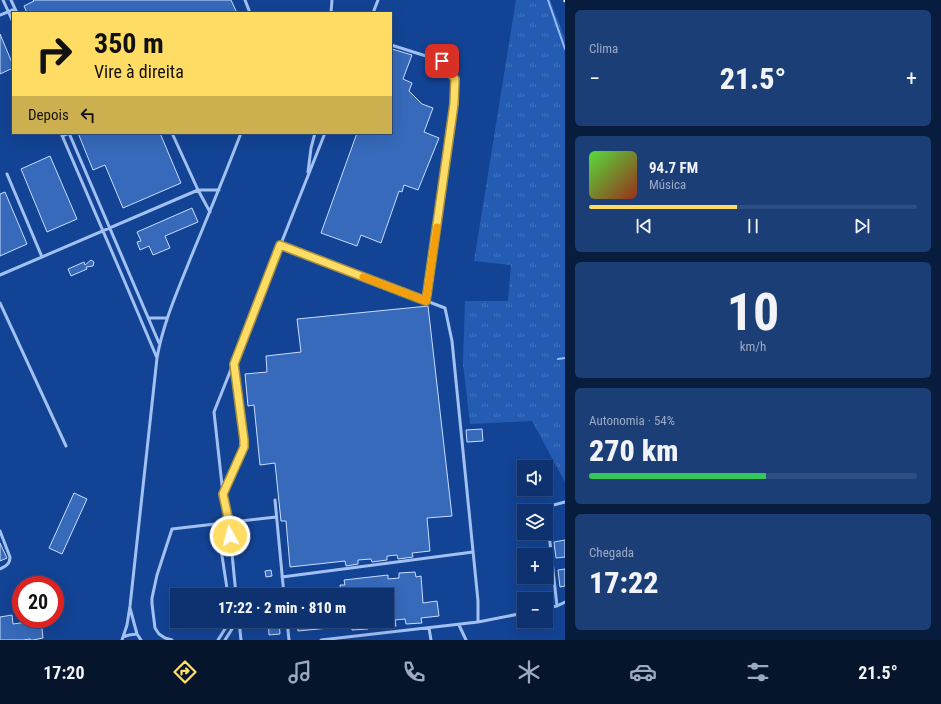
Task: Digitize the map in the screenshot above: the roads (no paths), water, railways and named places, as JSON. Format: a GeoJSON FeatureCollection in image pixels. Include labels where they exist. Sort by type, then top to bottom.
{"type":"FeatureCollection","features":[{"type":"Feature","properties":{"kind":"lane"},"geometry":{"type":"LineString","coordinates":[[3,0],[12,20]]}},
{"type":"Feature","properties":{"kind":"lane"},"geometry":{"type":"LineString","coordinates":[[11,0],[16,12]]}},
{"type":"Feature","properties":{"kind":"lane"},"geometry":{"type":"LineString","coordinates":[[245,0],[250,12]]}},
{"type":"Feature","properties":{"kind":"lane"},"geometry":{"type":"LineString","coordinates":[[331,12],[332,0]]}},
{"type":"Feature","properties":{"kind":"lane"},"geometry":{"type":"LineString","coordinates":[[373,12],[378,0]]}},
{"type":"Feature","properties":{"kind":"lane"},"geometry":{"type":"LineString","coordinates":[[0,15],[15,9]]}},
{"type":"Feature","properties":{"kind":"lane"},"geometry":{"type":"LineString","coordinates":[[392,45],[442,61],[455,79],[454,104],[426,301]]}},
{"type":"Feature","properties":{"kind":"lane"},"geometry":{"type":"LineString","coordinates":[[69,134],[160,343]]}},
{"type":"Feature","properties":{"kind":"lane"},"geometry":{"type":"LineString","coordinates":[[172,134],[198,190],[210,212]]}},
{"type":"Feature","properties":{"kind":"lane"},"geometry":{"type":"LineString","coordinates":[[122,639],[127,625],[130,606],[157,358],[160,343],[167,318],[219,190],[240,134]]}},
{"type":"Feature","properties":{"kind":"lane"},"geometry":{"type":"LineString","coordinates":[[306,179],[315,134]]}},
{"type":"Feature","properties":{"kind":"lane"},"geometry":{"type":"LineString","coordinates":[[235,588],[229,522],[223,494],[214,412],[325,134]]}},
{"type":"Feature","properties":{"kind":"lane"},"geometry":{"type":"LineString","coordinates":[[62,135],[157,358]]}},
{"type":"Feature","properties":{"kind":"lane"},"geometry":{"type":"LineString","coordinates":[[7,174],[42,257]]}},
{"type":"Feature","properties":{"kind":"lane"},"geometry":{"type":"LineString","coordinates":[[0,275],[198,190],[219,190]]}},
{"type":"Feature","properties":{"kind":"lane"},"geometry":{"type":"LineString","coordinates":[[280,245],[445,308],[452,341],[478,601],[478,622]]}},
{"type":"Feature","properties":{"kind":"lane"},"geometry":{"type":"LineString","coordinates":[[124,280],[131,277]]}},
{"type":"Feature","properties":{"kind":"lane"},"geometry":{"type":"LineString","coordinates":[[0,303],[66,446]]}},
{"type":"Feature","properties":{"kind":"lane"},"geometry":{"type":"LineString","coordinates":[[149,318],[167,318]]}},
{"type":"Feature","properties":{"kind":"lane"},"geometry":{"type":"LineString","coordinates":[[223,494],[244,447],[234,364]]}},
{"type":"Feature","properties":{"kind":"lane"},"geometry":{"type":"LineString","coordinates":[[275,500],[283,588]]}},
{"type":"Feature","properties":{"kind":"lane"},"geometry":{"type":"LineString","coordinates":[[557,606],[546,507],[565,502]]}},
{"type":"Feature","properties":{"kind":"lane"},"geometry":{"type":"LineString","coordinates":[[172,640],[165,638],[155,628],[152,598],[157,575],[173,528],[276,517]]}},
{"type":"Feature","properties":{"kind":"lane"},"geometry":{"type":"LineString","coordinates":[[217,523],[227,588]]}},
{"type":"Feature","properties":{"kind":"lane"},"geometry":{"type":"LineString","coordinates":[[0,531],[10,557],[10,561],[7,565],[0,569]]}},
{"type":"Feature","properties":{"kind":"lane"},"geometry":{"type":"LineString","coordinates":[[282,577],[473,552]]}},
{"type":"Feature","properties":{"kind":"lane"},"geometry":{"type":"LineString","coordinates":[[553,607],[565,602]]}},
{"type":"Feature","properties":{"kind":"lane"},"geometry":{"type":"LineString","coordinates":[[130,606],[137,634],[142,640]]}},
{"type":"Feature","properties":{"kind":"lane"},"geometry":{"type":"LineString","coordinates":[[321,640],[459,625],[517,614]]}},
{"type":"Feature","properties":{"kind":"lane"},"geometry":{"type":"LineString","coordinates":[[459,625],[466,640]]}},
{"type":"Feature","properties":{"kind":"lane"},"geometry":{"type":"LineString","coordinates":[[218,640],[226,628]]}},
{"type":"Feature","properties":{"kind":"lane"},"geometry":{"type":"LineString","coordinates":[[225,640],[232,628]]}},
{"type":"Feature","properties":{"kind":"lane"},"geometry":{"type":"LineString","coordinates":[[240,628],[241,640]]}},
{"type":"Feature","properties":{"kind":"lane"},"geometry":{"type":"LineString","coordinates":[[288,628],[289,640]]}},
{"type":"Feature","properties":{"kind":"lane"},"geometry":{"type":"LineString","coordinates":[[429,628],[431,640]]}},
{"type":"Feature","properties":{"kind":"lane"},"geometry":{"type":"LineString","coordinates":[[122,639],[129,635],[137,634]]}},
{"type":"Feature","properties":{"kind":"waterway"},"geometry":{"type":"LineString","coordinates":[[548,0],[565,49]]}},
{"type":"Feature","properties":{"kind":"waterway"},"geometry":{"type":"LineString","coordinates":[[558,359],[565,358]]}}]}
